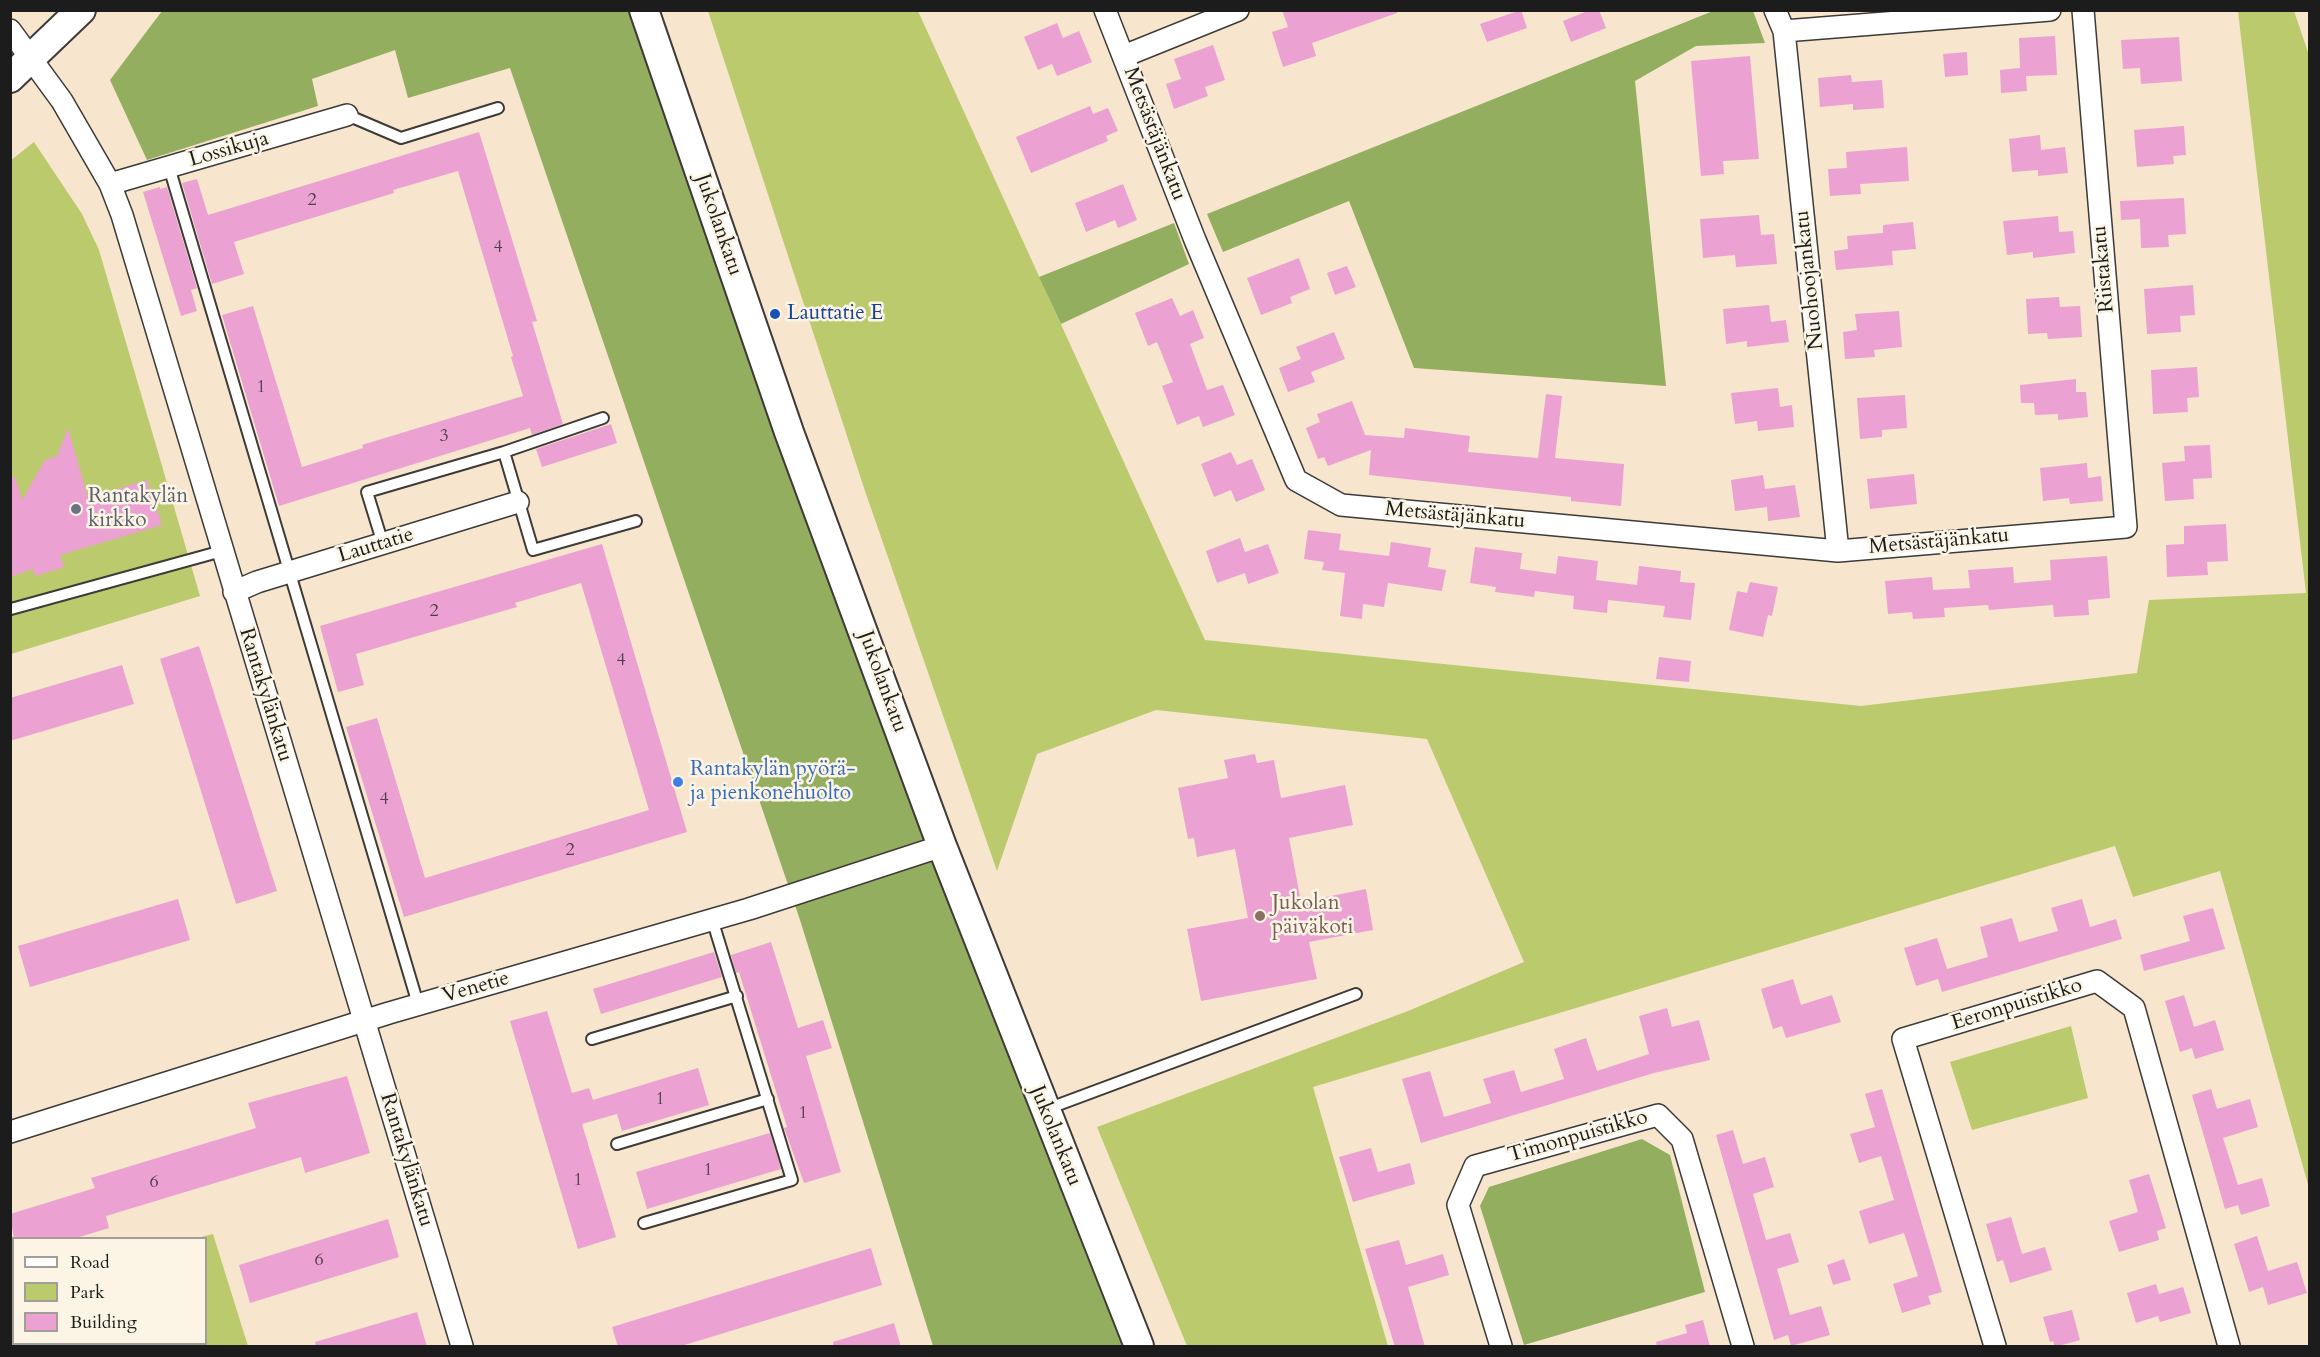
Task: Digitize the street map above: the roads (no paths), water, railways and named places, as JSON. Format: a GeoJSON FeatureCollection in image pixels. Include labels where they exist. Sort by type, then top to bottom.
{"type":"FeatureCollection","features":[{"type":"Feature","properties":{"kind":"main road"},"geometry":{"type":"LineString","coordinates":[[21,69],[81,10]]}},
{"type":"Feature","properties":{"kind":"main road","name":"Jukolankatu"},"geometry":{"type":"LineString","coordinates":[[644,10],[789,432],[942,846],[1139,1347]]}},
{"type":"Feature","properties":{"kind":"street","name":"Metsästäjänkatu"},"geometry":{"type":"LineString","coordinates":[[1105,10],[1195,240],[1296,480],[1341,505],[1838,551],[2126,527]]}},
{"type":"Feature","properties":{"kind":"street"},"geometry":{"type":"LineString","coordinates":[[1124,56],[1238,10]]}},
{"type":"Feature","properties":{"kind":"street","name":"Nuohoojankatu"},"geometry":{"type":"LineString","coordinates":[[1776,10],[1784,31],[1838,551]]}},
{"type":"Feature","properties":{"kind":"street"},"geometry":{"type":"LineString","coordinates":[[1784,31],[2050,10]]}},
{"type":"Feature","properties":{"kind":"street","name":"Riistakatu"},"geometry":{"type":"LineString","coordinates":[[2083,10],[2126,527]]}},
{"type":"Feature","properties":{"kind":"street","name":"Rantakylänkatu"},"geometry":{"type":"LineString","coordinates":[[10,30],[21,69],[62,101],[110,184],[122,215],[462,1347]]}},
{"type":"Feature","properties":{"kind":"street","name":"Lossikuja"},"geometry":{"type":"LineString","coordinates":[[110,184],[347,115]]}},
{"type":"Feature","properties":{"kind":"street","name":"Lauttatie"},"geometry":{"type":"LineString","coordinates":[[234,592],[289,572],[518,502]]}},
{"type":"Feature","properties":{"kind":"street","name":"Venetie"},"geometry":{"type":"LineString","coordinates":[[10,1132],[418,1004],[712,919],[942,846]]}},
{"type":"Feature","properties":{"kind":"street","name":"Eeronpuistikko"},"geometry":{"type":"LineString","coordinates":[[1995,1347],[1903,1039],[2097,981],[2134,1008],[2223,1345]]}},
{"type":"Feature","properties":{"kind":"street","name":"Timonpuistikko"},"geometry":{"type":"LineString","coordinates":[[1501,1347],[1458,1205],[1475,1166],[1658,1115],[1682,1139],[1743,1347]]}},
{"type":"Feature","properties":{"kind":"lane"},"geometry":{"type":"LineString","coordinates":[[347,115],[401,138],[498,108]]}},
{"type":"Feature","properties":{"kind":"lane"},"geometry":{"type":"LineString","coordinates":[[168,167],[418,1004]]}},
{"type":"Feature","properties":{"kind":"lane"},"geometry":{"type":"LineString","coordinates":[[383,544],[367,492],[504,452],[603,418]]}},
{"type":"Feature","properties":{"kind":"lane"},"geometry":{"type":"LineString","coordinates":[[504,452],[533,550],[636,521]]}},
{"type":"Feature","properties":{"kind":"lane"},"geometry":{"type":"LineString","coordinates":[[11,609],[222,551]]}},
{"type":"Feature","properties":{"kind":"lane"},"geometry":{"type":"LineString","coordinates":[[645,1223],[792,1180],[712,919]]}},
{"type":"Feature","properties":{"kind":"lane"},"geometry":{"type":"LineString","coordinates":[[1044,1110],[1356,994]]}},
{"type":"Feature","properties":{"kind":"lane"},"geometry":{"type":"LineString","coordinates":[[592,1039],[737,996]]}},
{"type":"Feature","properties":{"kind":"lane"},"geometry":{"type":"LineString","coordinates":[[617,1144],[768,1099]]}},
{"type":"Feature","properties":{"kind":"place","name":"Lauttatie E"},"geometry":{"type":"Point","coordinates":[775,314]}},
{"type":"Feature","properties":{"kind":"place","name":"Rantakylän kirkko"},"geometry":{"type":"Point","coordinates":[76,509]}},
{"type":"Feature","properties":{"kind":"place","name":"Rantakylän pyörä- ja pienkonehuolto"},"geometry":{"type":"Point","coordinates":[678,782]}},
{"type":"Feature","properties":{"kind":"place","name":"Jukolan päiväkoti"},"geometry":{"type":"Point","coordinates":[1260,916]}}]}
